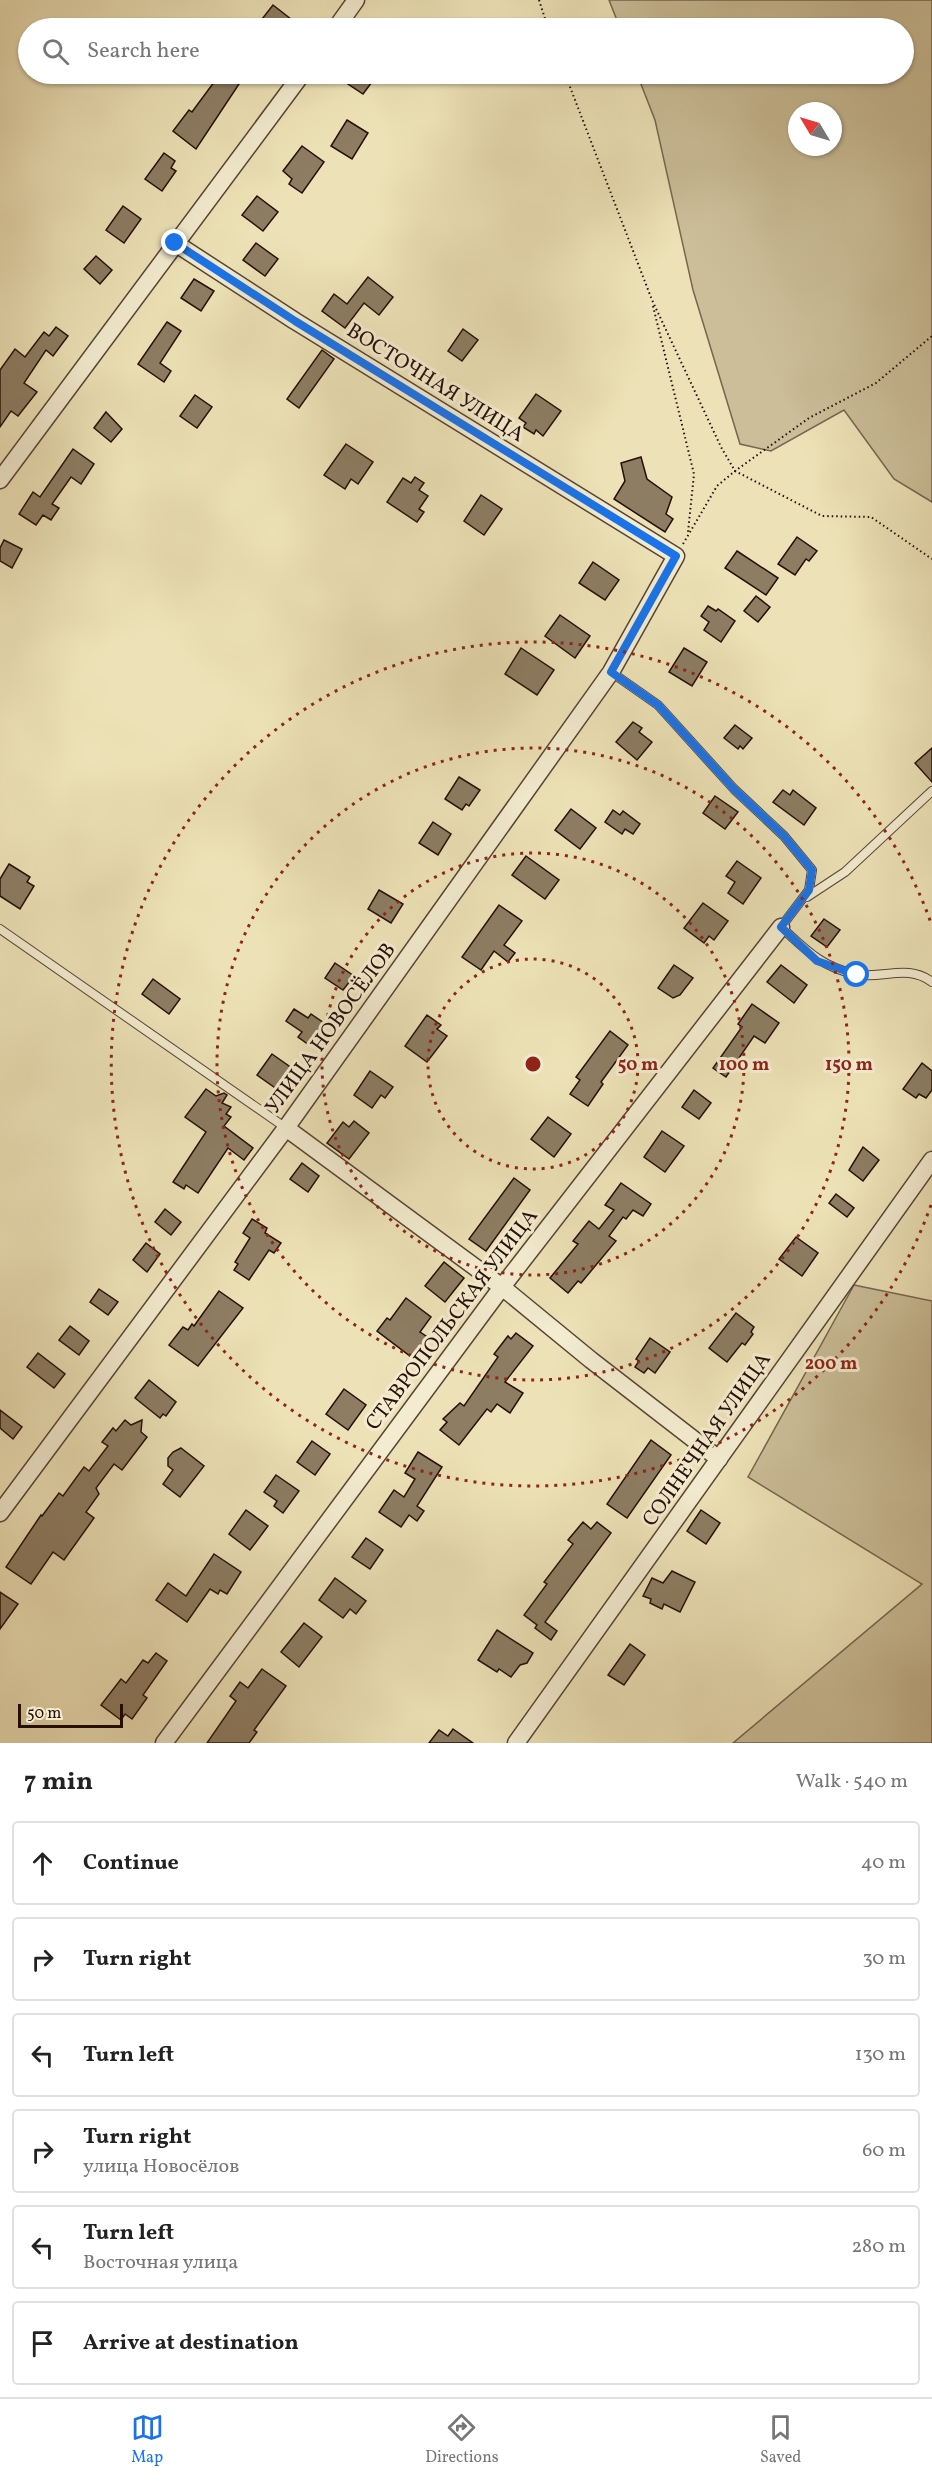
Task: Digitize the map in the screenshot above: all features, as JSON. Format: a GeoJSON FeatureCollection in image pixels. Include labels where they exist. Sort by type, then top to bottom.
{"type":"FeatureCollection","features":[{"type":"Feature","properties":{"kind":"street"},"geometry":{"type":"LineString","coordinates":[[344,18],[357,0]]}},
{"type":"Feature","properties":{"kind":"street"},"geometry":{"type":"LineString","coordinates":[[0,480],[294,84]]}},
{"type":"Feature","properties":{"kind":"street","name":"ВОСТОЧНАЯ УЛИЦА"},"geometry":{"type":"LineString","coordinates":[[175,243],[295,321],[676,556]]}},
{"type":"Feature","properties":{"kind":"street","name":"УЛИЦА НОВОСЁЛОВ"},"geometry":{"type":"LineString","coordinates":[[0,1513],[286,1128],[611,672],[676,556]]}},
{"type":"Feature","properties":{"kind":"street","name":"СТАВРОПОЛЬСКАЯ УЛИЦА"},"geometry":{"type":"LineString","coordinates":[[164,1743],[502,1287],[781,927]]}},
{"type":"Feature","properties":{"kind":"street"},"geometry":{"type":"LineString","coordinates":[[286,1128],[502,1287],[591,1360],[720,1459]]}},
{"type":"Feature","properties":{"kind":"street","name":"СОЛНЕЧНАЯ УЛИЦА"},"geometry":{"type":"LineString","coordinates":[[516,1743],[932,1160]]}},
{"type":"Feature","properties":{"kind":"lane"},"geometry":{"type":"LineString","coordinates":[[611,672],[658,705],[734,789],[784,836],[812,870],[809,890],[781,927],[817,961],[857,975],[901,971],[922,974],[932,982]]}},
{"type":"Feature","properties":{"kind":"lane"},"geometry":{"type":"LineString","coordinates":[[801,901],[845,872],[932,791]]}},
{"type":"Feature","properties":{"kind":"lane"},"geometry":{"type":"LineString","coordinates":[[0,928],[286,1128]]}},
{"type":"Feature","properties":{"kind":"path"},"geometry":{"type":"LineString","coordinates":[[539,0],[545,18]]}},
{"type":"Feature","properties":{"kind":"path"},"geometry":{"type":"LineString","coordinates":[[569,84],[652,300],[721,447],[735,471],[822,516],[871,517],[932,559]]}},
{"type":"Feature","properties":{"kind":"path"},"geometry":{"type":"LineString","coordinates":[[652,300],[694,474],[688,535]]}},
{"type":"Feature","properties":{"kind":"path"},"geometry":{"type":"LineString","coordinates":[[676,556],[717,486],[809,418],[876,383],[932,336]]}},
{"type":"Feature","properties":{"kind":"shaded area"},"geometry":{"type":"Polygon","coordinates":[[[609,0],[932,0],[932,502],[894,479],[844,410],[771,451],[740,444],[693,290],[655,120],[641,84],[914,84],[914,18],[616,18],[609,0]]]}},
{"type":"Feature","properties":{"kind":"shaded area"},"geometry":{"type":"Polygon","coordinates":[[[854,1285],[932,1301],[932,1743],[733,1743],[922,1584],[748,1477],[854,1285]]]}},
{"type":"Feature","properties":{"kind":"building"},"geometry":{"type":"Polygon","coordinates":[[[273,5],[289,18],[263,18],[273,5]]]}},
{"type":"Feature","properties":{"kind":"building"},"geometry":{"type":"Polygon","coordinates":[[[213,84],[239,84],[196,149],[173,131],[189,110],[192,112],[213,84]]]}},
{"type":"Feature","properties":{"kind":"building"},"geometry":{"type":"Polygon","coordinates":[[[348,84],[370,84],[363,94],[348,84]]]}},
{"type":"Feature","properties":{"kind":"building"},"geometry":{"type":"Polygon","coordinates":[[[347,120],[368,133],[352,159],[331,146],[347,120]]]}},
{"type":"Feature","properties":{"kind":"building"},"geometry":{"type":"Polygon","coordinates":[[[302,146],[324,162],[302,193],[289,184],[292,179],[283,171],[302,146]]]}},
{"type":"Feature","properties":{"kind":"building"},"geometry":{"type":"Polygon","coordinates":[[[164,153],[175,161],[171,168],[176,171],[162,191],[145,179],[164,153]]]}},
{"type":"Feature","properties":{"kind":"building"},"geometry":{"type":"Polygon","coordinates":[[[257,196],[278,212],[263,231],[242,215],[257,196]]]}},
{"type":"Feature","properties":{"kind":"building"},"geometry":{"type":"Polygon","coordinates":[[[123,206],[141,219],[124,243],[106,230],[123,206]]]}},
{"type":"Feature","properties":{"kind":"building"},"geometry":{"type":"Polygon","coordinates":[[[256,243],[278,259],[265,276],[243,260],[256,243]]]}},
{"type":"Feature","properties":{"kind":"building"},"geometry":{"type":"Polygon","coordinates":[[[96,256],[112,270],[100,284],[84,269],[96,256]]]}},
{"type":"Feature","properties":{"kind":"building"},"geometry":{"type":"Polygon","coordinates":[[[368,277],[393,297],[379,315],[364,303],[345,328],[322,311],[334,294],[347,304],[368,277]]]}},
{"type":"Feature","properties":{"kind":"building"},"geometry":{"type":"Polygon","coordinates":[[[194,279],[214,291],[201,311],[181,298],[194,279]]]}},
{"type":"Feature","properties":{"kind":"building"},"geometry":{"type":"Polygon","coordinates":[[[167,322],[181,331],[160,363],[171,371],[164,382],[138,364],[167,322]]]}},
{"type":"Feature","properties":{"kind":"building"},"geometry":{"type":"Polygon","coordinates":[[[56,327],[68,336],[53,356],[46,350],[24,383],[37,392],[18,416],[11,411],[0,427],[0,370],[15,349],[25,357],[44,332],[49,336],[56,327]]]}},
{"type":"Feature","properties":{"kind":"building"},"geometry":{"type":"Polygon","coordinates":[[[463,329],[478,340],[462,361],[448,351],[463,329]]]}},
{"type":"Feature","properties":{"kind":"building"},"geometry":{"type":"Polygon","coordinates":[[[322,350],[334,359],[299,408],[287,399],[322,350]]]}},
{"type":"Feature","properties":{"kind":"building"},"geometry":{"type":"Polygon","coordinates":[[[536,394],[561,411],[543,436],[536,430],[534,434],[523,427],[526,423],[519,418],[536,394]]]}},
{"type":"Feature","properties":{"kind":"building"},"geometry":{"type":"Polygon","coordinates":[[[195,395],[212,407],[197,428],[180,416],[195,395]]]}},
{"type":"Feature","properties":{"kind":"building"},"geometry":{"type":"Polygon","coordinates":[[[106,412],[122,429],[111,442],[94,428],[106,412]]]}},
{"type":"Feature","properties":{"kind":"building"},"geometry":{"type":"Polygon","coordinates":[[[346,444],[373,462],[358,484],[351,479],[345,489],[324,475],[346,444]]]}},
{"type":"Feature","properties":{"kind":"building"},"geometry":{"type":"Polygon","coordinates":[[[73,449],[94,464],[81,484],[71,477],[52,504],[59,508],[51,520],[43,515],[36,525],[19,514],[33,492],[40,497],[73,449]]]}},
{"type":"Feature","properties":{"kind":"building"},"geometry":{"type":"Polygon","coordinates":[[[641,457],[647,479],[672,497],[666,514],[673,519],[665,532],[614,499],[625,481],[621,463],[641,457]]]}},
{"type":"Feature","properties":{"kind":"building"},"geometry":{"type":"Polygon","coordinates":[[[415,477],[424,483],[419,490],[428,496],[419,509],[424,512],[417,522],[387,502],[403,478],[411,483],[415,477]]]}},
{"type":"Feature","properties":{"kind":"building"},"geometry":{"type":"Polygon","coordinates":[[[481,495],[502,509],[484,535],[464,521],[481,495]]]}},
{"type":"Feature","properties":{"kind":"building"},"geometry":{"type":"Polygon","coordinates":[[[797,537],[817,551],[809,561],[806,559],[795,575],[778,564],[797,537]]]}},
{"type":"Feature","properties":{"kind":"building"},"geometry":{"type":"Polygon","coordinates":[[[4,540],[22,549],[12,568],[0,561],[0,548],[4,540]]]}},
{"type":"Feature","properties":{"kind":"building"},"geometry":{"type":"Polygon","coordinates":[[[737,551],[778,578],[766,595],[725,568],[737,551]]]}},
{"type":"Feature","properties":{"kind":"building"},"geometry":{"type":"Polygon","coordinates":[[[593,562],[619,580],[605,600],[579,583],[593,562]]]}},
{"type":"Feature","properties":{"kind":"building"},"geometry":{"type":"Polygon","coordinates":[[[756,596],[770,607],[758,622],[744,611],[756,596]]]}},
{"type":"Feature","properties":{"kind":"building"},"geometry":{"type":"Polygon","coordinates":[[[708,606],[716,611],[718,609],[735,621],[721,642],[704,630],[709,622],[701,616],[708,606]]]}},
{"type":"Feature","properties":{"kind":"building"},"geometry":{"type":"Polygon","coordinates":[[[560,615],[590,636],[575,658],[545,636],[560,615]]]}},
{"type":"Feature","properties":{"kind":"building"},"geometry":{"type":"Polygon","coordinates":[[[521,648],[554,670],[537,695],[505,674],[521,648]]]}},
{"type":"Feature","properties":{"kind":"building"},"geometry":{"type":"Polygon","coordinates":[[[684,648],[707,662],[692,686],[669,672],[684,648]]]}},
{"type":"Feature","properties":{"kind":"building"},"geometry":{"type":"Polygon","coordinates":[[[633,722],[642,728],[639,732],[652,742],[637,760],[616,742],[633,722]]]}},
{"type":"Feature","properties":{"kind":"building"},"geometry":{"type":"Polygon","coordinates":[[[735,725],[752,738],[743,749],[740,746],[738,749],[724,738],[735,725]]]}},
{"type":"Feature","properties":{"kind":"building"},"geometry":{"type":"Polygon","coordinates":[[[932,748],[932,782],[915,763],[932,748]]]}},
{"type":"Feature","properties":{"kind":"building"},"geometry":{"type":"Polygon","coordinates":[[[459,777],[480,790],[469,806],[466,804],[462,810],[445,799],[459,777]]]}},
{"type":"Feature","properties":{"kind":"building"},"geometry":{"type":"Polygon","coordinates":[[[783,790],[790,795],[793,790],[816,808],[804,825],[773,802],[783,790]]]}},
{"type":"Feature","properties":{"kind":"building"},"geometry":{"type":"Polygon","coordinates":[[[715,796],[738,812],[725,829],[703,813],[715,796]]]}},
{"type":"Feature","properties":{"kind":"building"},"geometry":{"type":"Polygon","coordinates":[[[571,809],[596,828],[580,849],[555,830],[571,809]]]}},
{"type":"Feature","properties":{"kind":"building"},"geometry":{"type":"Polygon","coordinates":[[[613,810],[620,815],[623,811],[640,824],[633,834],[625,829],[622,834],[605,822],[613,810]]]}},
{"type":"Feature","properties":{"kind":"building"},"geometry":{"type":"Polygon","coordinates":[[[433,822],[451,834],[438,855],[419,843],[433,822]]]}},
{"type":"Feature","properties":{"kind":"building"},"geometry":{"type":"Polygon","coordinates":[[[526,856],[559,880],[545,899],[512,875],[526,856]]]}},
{"type":"Feature","properties":{"kind":"building"},"geometry":{"type":"Polygon","coordinates":[[[737,861],[761,878],[743,904],[728,893],[735,882],[726,876],[737,861]]]}},
{"type":"Feature","properties":{"kind":"building"},"geometry":{"type":"Polygon","coordinates":[[[9,864],[30,877],[27,882],[34,886],[20,909],[0,896],[0,879],[9,864]]]}},
{"type":"Feature","properties":{"kind":"building"},"geometry":{"type":"Polygon","coordinates":[[[379,890],[403,904],[391,923],[368,909],[379,890]]]}},
{"type":"Feature","properties":{"kind":"building"},"geometry":{"type":"Polygon","coordinates":[[[703,903],[728,921],[714,940],[709,936],[704,943],[684,928],[703,903]]]}},
{"type":"Feature","properties":{"kind":"building"},"geometry":{"type":"Polygon","coordinates":[[[499,905],[522,921],[504,945],[515,953],[508,962],[494,951],[481,970],[462,957],[499,905]]]}},
{"type":"Feature","properties":{"kind":"building"},"geometry":{"type":"Polygon","coordinates":[[[824,919],[840,930],[827,947],[811,936],[824,919]]]}},
{"type":"Feature","properties":{"kind":"building"},"geometry":{"type":"Polygon","coordinates":[[[335,963],[354,976],[343,990],[325,978],[335,963]]]}},
{"type":"Feature","properties":{"kind":"building"},"geometry":{"type":"Polygon","coordinates":[[[674,965],[693,978],[680,995],[673,998],[658,988],[674,965]]]}},
{"type":"Feature","properties":{"kind":"building"},"geometry":{"type":"Polygon","coordinates":[[[781,965],[807,985],[794,1003],[767,982],[781,965]]]}},
{"type":"Feature","properties":{"kind":"building"},"geometry":{"type":"Polygon","coordinates":[[[153,979],[180,999],[169,1014],[142,994],[153,979]]]}},
{"type":"Feature","properties":{"kind":"building"},"geometry":{"type":"Polygon","coordinates":[[[752,1004],[779,1023],[765,1043],[754,1036],[726,1077],[713,1068],[742,1027],[738,1024],[752,1004]]]}},
{"type":"Feature","properties":{"kind":"building"},"geometry":{"type":"Polygon","coordinates":[[[294,1009],[308,1018],[311,1014],[324,1023],[309,1045],[298,1037],[302,1032],[286,1021],[294,1009]]]}},
{"type":"Feature","properties":{"kind":"building"},"geometry":{"type":"Polygon","coordinates":[[[427,1015],[441,1025],[437,1029],[447,1036],[427,1062],[405,1046],[427,1015]]]}},
{"type":"Feature","properties":{"kind":"building"},"geometry":{"type":"Polygon","coordinates":[[[610,1031],[628,1045],[601,1082],[603,1084],[588,1106],[570,1094],[580,1080],[576,1077],[610,1031]]]}},
{"type":"Feature","properties":{"kind":"building"},"geometry":{"type":"Polygon","coordinates":[[[272,1054],[296,1071],[281,1092],[257,1075],[272,1054]]]}},
{"type":"Feature","properties":{"kind":"building"},"geometry":{"type":"Polygon","coordinates":[[[922,1063],[932,1071],[932,1090],[926,1098],[919,1094],[916,1098],[903,1089],[922,1063]]]}},
{"type":"Feature","properties":{"kind":"building"},"geometry":{"type":"Polygon","coordinates":[[[370,1071],[393,1087],[385,1098],[381,1095],[372,1108],[354,1095],[370,1071]]]}},
{"type":"Feature","properties":{"kind":"building"},"geometry":{"type":"Polygon","coordinates":[[[206,1089],[216,1096],[224,1093],[227,1095],[222,1103],[231,1107],[226,1114],[231,1117],[224,1126],[253,1148],[244,1160],[228,1148],[198,1193],[186,1185],[184,1189],[173,1182],[206,1132],[185,1117],[206,1089]]]}},
{"type":"Feature","properties":{"kind":"building"},"geometry":{"type":"Polygon","coordinates":[[[694,1090],[711,1103],[699,1119],[682,1107],[694,1090]]]}},
{"type":"Feature","properties":{"kind":"building"},"geometry":{"type":"Polygon","coordinates":[[[548,1117],[571,1134],[554,1157],[531,1139],[548,1117]]]}},
{"type":"Feature","properties":{"kind":"building"},"geometry":{"type":"Polygon","coordinates":[[[354,1121],[369,1133],[349,1159],[327,1143],[343,1122],[349,1127],[354,1121]]]}},
{"type":"Feature","properties":{"kind":"building"},"geometry":{"type":"Polygon","coordinates":[[[662,1131],[684,1146],[665,1172],[644,1157],[662,1131]]]}},
{"type":"Feature","properties":{"kind":"building"},"geometry":{"type":"Polygon","coordinates":[[[863,1147],[879,1160],[863,1181],[849,1170],[863,1147]]]}},
{"type":"Feature","properties":{"kind":"building"},"geometry":{"type":"Polygon","coordinates":[[[302,1163],[319,1176],[308,1192],[290,1179],[302,1163]]]}},
{"type":"Feature","properties":{"kind":"building"},"geometry":{"type":"Polygon","coordinates":[[[514,1178],[530,1190],[486,1251],[469,1239],[514,1178]]]}},
{"type":"Feature","properties":{"kind":"building"},"geometry":{"type":"Polygon","coordinates":[[[621,1183],[651,1204],[643,1216],[633,1210],[626,1219],[623,1217],[609,1236],[616,1241],[581,1283],[578,1281],[568,1293],[550,1278],[578,1244],[573,1241],[589,1221],[599,1229],[614,1210],[605,1205],[621,1183]]]}},
{"type":"Feature","properties":{"kind":"building"},"geometry":{"type":"Polygon","coordinates":[[[836,1194],[854,1208],[847,1217],[829,1203],[836,1194]]]}},
{"type":"Feature","properties":{"kind":"building"},"geometry":{"type":"Polygon","coordinates":[[[165,1209],[181,1222],[171,1235],[155,1222],[165,1209]]]}},
{"type":"Feature","properties":{"kind":"building"},"geometry":{"type":"Polygon","coordinates":[[[252,1219],[267,1228],[265,1233],[281,1243],[274,1253],[269,1250],[249,1280],[234,1270],[238,1264],[235,1262],[250,1238],[243,1233],[252,1219]]]}},
{"type":"Feature","properties":{"kind":"building"},"geometry":{"type":"Polygon","coordinates":[[[796,1237],[818,1253],[802,1276],[779,1259],[796,1237]]]}},
{"type":"Feature","properties":{"kind":"building"},"geometry":{"type":"Polygon","coordinates":[[[146,1243],[160,1254],[147,1272],[133,1260],[146,1243]]]}},
{"type":"Feature","properties":{"kind":"building"},"geometry":{"type":"Polygon","coordinates":[[[444,1262],[464,1278],[445,1302],[425,1286],[444,1262]]]}},
{"type":"Feature","properties":{"kind":"building"},"geometry":{"type":"Polygon","coordinates":[[[99,1289],[118,1302],[108,1315],[90,1302],[99,1289]]]}},
{"type":"Feature","properties":{"kind":"building"},"geometry":{"type":"Polygon","coordinates":[[[219,1291],[243,1308],[198,1366],[169,1345],[183,1327],[188,1330],[192,1324],[194,1326],[219,1291]]]}},
{"type":"Feature","properties":{"kind":"building"},"geometry":{"type":"Polygon","coordinates":[[[406,1298],[431,1317],[420,1332],[426,1336],[414,1359],[377,1331],[387,1318],[390,1320],[406,1298]]]}},
{"type":"Feature","properties":{"kind":"building"},"geometry":{"type":"Polygon","coordinates":[[[736,1313],[754,1327],[751,1332],[753,1334],[745,1345],[742,1343],[727,1362],[709,1348],[736,1313]]]}},
{"type":"Feature","properties":{"kind":"building"},"geometry":{"type":"Polygon","coordinates":[[[70,1326],[89,1341],[79,1355],[59,1340],[70,1326]]]}},
{"type":"Feature","properties":{"kind":"building"},"geometry":{"type":"Polygon","coordinates":[[[516,1333],[533,1346],[505,1382],[523,1393],[510,1413],[497,1404],[491,1412],[487,1409],[459,1445],[440,1430],[447,1422],[443,1419],[460,1403],[464,1406],[498,1357],[494,1354],[508,1336],[511,1339],[516,1333]]]}},
{"type":"Feature","properties":{"kind":"building"},"geometry":{"type":"Polygon","coordinates":[[[650,1338],[670,1352],[655,1373],[648,1368],[644,1373],[635,1367],[639,1361],[636,1359],[650,1338]]]}},
{"type":"Feature","properties":{"kind":"building"},"geometry":{"type":"Polygon","coordinates":[[[38,1353],[65,1374],[54,1388],[27,1367],[38,1353]]]}},
{"type":"Feature","properties":{"kind":"building"},"geometry":{"type":"Polygon","coordinates":[[[149,1380],[176,1402],[166,1416],[163,1414],[160,1418],[135,1398],[149,1380]]]}},
{"type":"Feature","properties":{"kind":"building"},"geometry":{"type":"Polygon","coordinates":[[[344,1389],[366,1405],[348,1430],[326,1414],[344,1389]]]}},
{"type":"Feature","properties":{"kind":"building"},"geometry":{"type":"Polygon","coordinates":[[[0,1410],[22,1427],[13,1439],[0,1428],[0,1410]]]}},
{"type":"Feature","properties":{"kind":"building"},"geometry":{"type":"Polygon","coordinates":[[[125,1420],[131,1425],[142,1420],[141,1432],[147,1437],[122,1470],[114,1464],[96,1488],[99,1494],[86,1512],[94,1518],[64,1560],[53,1552],[31,1584],[6,1567],[41,1515],[59,1493],[63,1496],[84,1467],[89,1471],[108,1446],[102,1442],[113,1428],[116,1431],[125,1420]]]}},
{"type":"Feature","properties":{"kind":"building"},"geometry":{"type":"Polygon","coordinates":[[[651,1440],[671,1455],[627,1518],[607,1504],[651,1440]]]}},
{"type":"Feature","properties":{"kind":"building"},"geometry":{"type":"Polygon","coordinates":[[[312,1441],[330,1454],[315,1475],[297,1462],[312,1441]]]}},
{"type":"Feature","properties":{"kind":"building"},"geometry":{"type":"Polygon","coordinates":[[[181,1448],[204,1466],[180,1497],[163,1484],[173,1470],[168,1466],[168,1458],[181,1448]]]}},
{"type":"Feature","properties":{"kind":"building"},"geometry":{"type":"Polygon","coordinates":[[[418,1452],[442,1467],[417,1506],[424,1511],[417,1521],[409,1515],[401,1527],[379,1512],[394,1490],[404,1497],[415,1479],[405,1473],[418,1452]]]}},
{"type":"Feature","properties":{"kind":"building"},"geometry":{"type":"Polygon","coordinates":[[[276,1475],[299,1491],[283,1513],[274,1506],[277,1501],[264,1492],[276,1475]]]}},
{"type":"Feature","properties":{"kind":"building"},"geometry":{"type":"Polygon","coordinates":[[[246,1510],[268,1526],[250,1550],[229,1534],[246,1510]]]}},
{"type":"Feature","properties":{"kind":"building"},"geometry":{"type":"Polygon","coordinates":[[[701,1510],[720,1523],[706,1544],[687,1531],[701,1510]]]}},
{"type":"Feature","properties":{"kind":"building"},"geometry":{"type":"Polygon","coordinates":[[[583,1522],[591,1529],[597,1522],[611,1533],[545,1622],[557,1631],[551,1640],[535,1628],[537,1625],[524,1615],[547,1584],[544,1582],[573,1544],[568,1540],[583,1522]]]}},
{"type":"Feature","properties":{"kind":"building"},"geometry":{"type":"Polygon","coordinates":[[[366,1538],[383,1550],[370,1569],[352,1557],[366,1538]]]}},
{"type":"Feature","properties":{"kind":"building"},"geometry":{"type":"Polygon","coordinates":[[[214,1554],[241,1572],[227,1594],[220,1590],[218,1594],[210,1589],[187,1622],[156,1600],[168,1583],[186,1596],[214,1554]]]}},
{"type":"Feature","properties":{"kind":"building"},"geometry":{"type":"Polygon","coordinates":[[[672,1571],[695,1582],[680,1612],[664,1604],[662,1609],[650,1603],[651,1599],[643,1596],[652,1578],[663,1583],[672,1571]]]}},
{"type":"Feature","properties":{"kind":"building"},"geometry":{"type":"Polygon","coordinates":[[[335,1578],[366,1601],[356,1614],[350,1609],[343,1618],[319,1600],[335,1578]]]}},
{"type":"Feature","properties":{"kind":"building"},"geometry":{"type":"Polygon","coordinates":[[[0,1592],[18,1604],[0,1629],[0,1592]]]}},
{"type":"Feature","properties":{"kind":"building"},"geometry":{"type":"Polygon","coordinates":[[[304,1623],[322,1637],[299,1667],[281,1652],[304,1623]]]}},
{"type":"Feature","properties":{"kind":"building"},"geometry":{"type":"Polygon","coordinates":[[[497,1630],[533,1653],[527,1663],[520,1665],[511,1677],[499,1669],[497,1672],[478,1660],[497,1630]]]}},
{"type":"Feature","properties":{"kind":"building"},"geometry":{"type":"Polygon","coordinates":[[[630,1644],[645,1655],[624,1685],[608,1675],[630,1644]]]}},
{"type":"Feature","properties":{"kind":"building"},"geometry":{"type":"Polygon","coordinates":[[[156,1653],[167,1661],[143,1695],[147,1698],[132,1719],[125,1714],[121,1720],[101,1705],[121,1679],[126,1683],[143,1660],[148,1663],[156,1653]]]}},
{"type":"Feature","properties":{"kind":"building"},"geometry":{"type":"Polygon","coordinates":[[[262,1669],[286,1686],[254,1730],[257,1732],[249,1743],[207,1743],[236,1701],[230,1696],[240,1682],[248,1688],[262,1669]]]}},
{"type":"Feature","properties":{"kind":"building"},"geometry":{"type":"Polygon","coordinates":[[[453,1729],[473,1743],[429,1743],[439,1730],[448,1736],[453,1729]]]}},
{"type":"Feature","properties":{"kind":"route"},"geometry":{"type":"LineString","coordinates":[[175,243],[295,321],[676,556],[611,672],[658,705],[734,789],[784,836],[812,870],[809,890],[781,927],[817,961],[857,975]]}}]}
